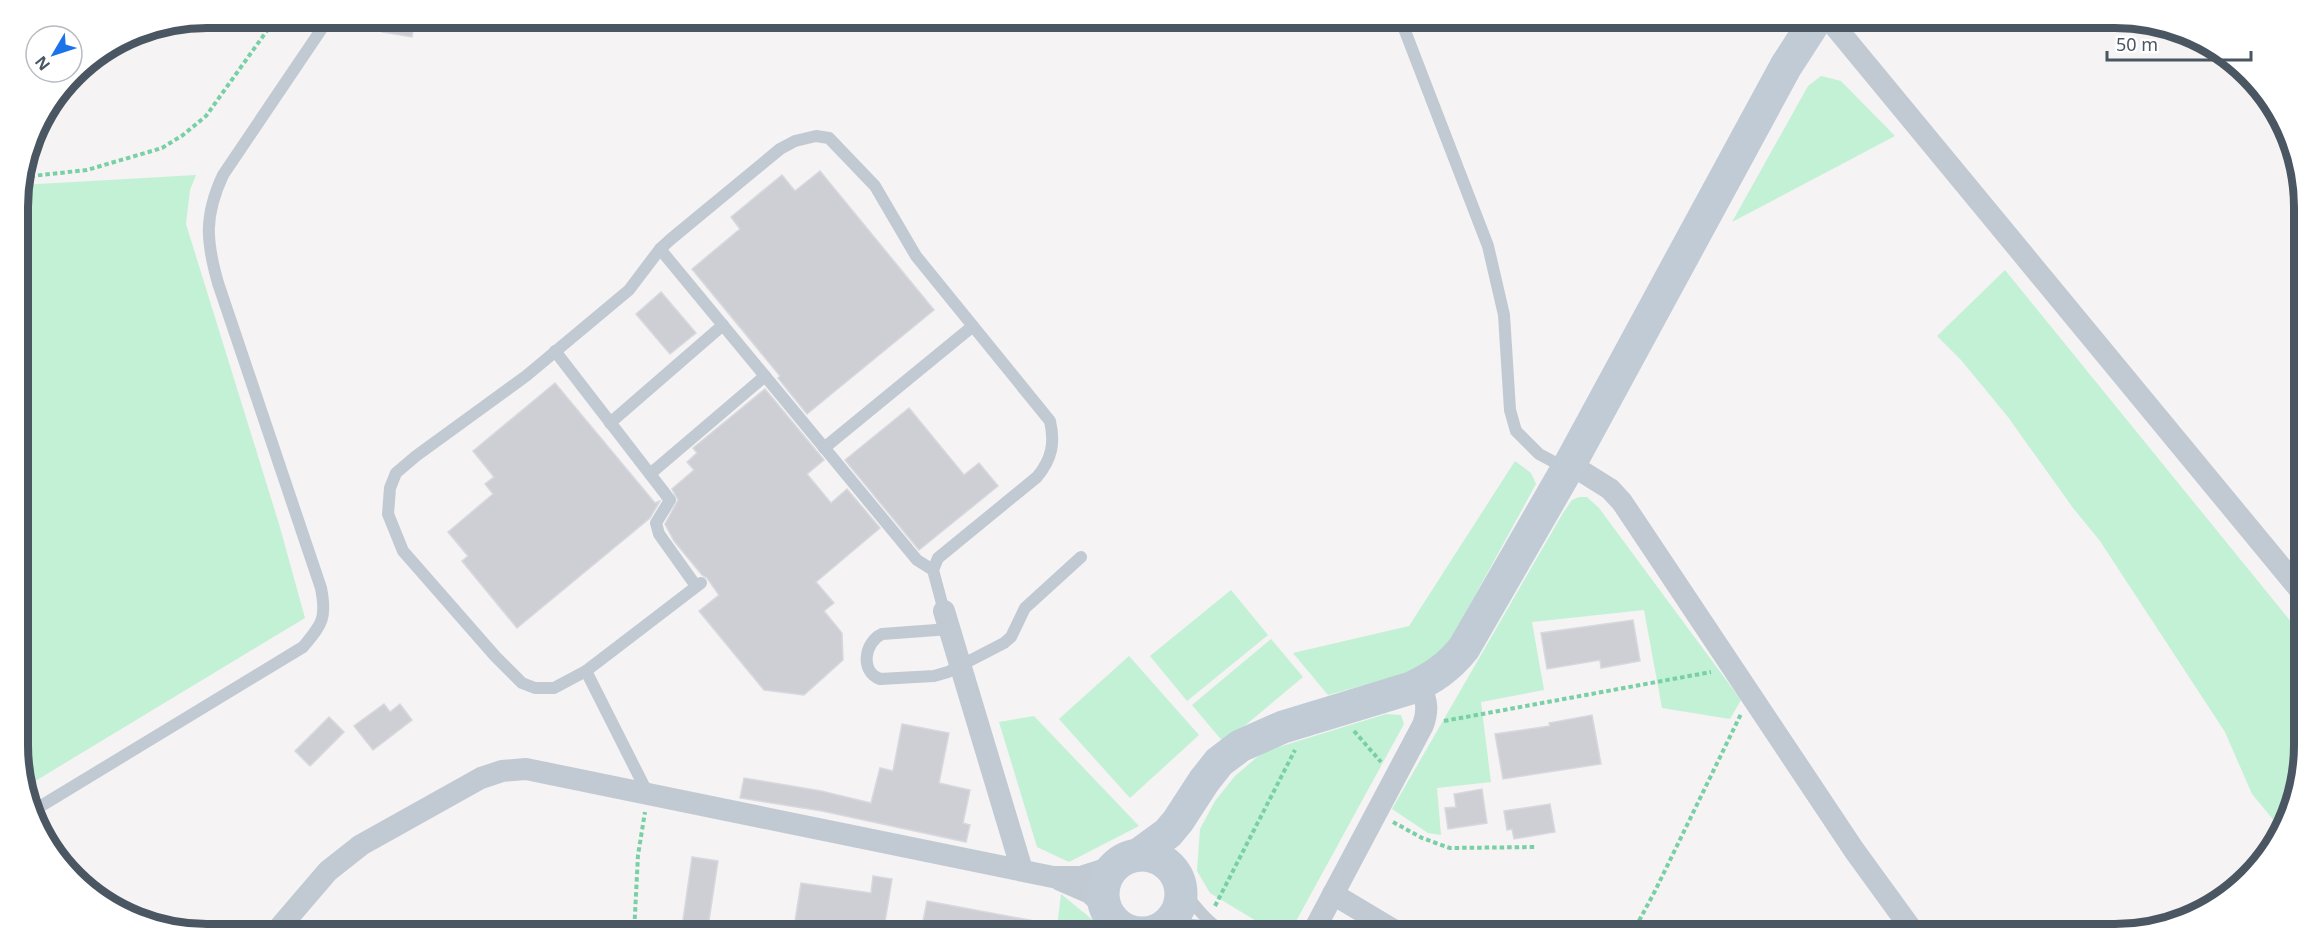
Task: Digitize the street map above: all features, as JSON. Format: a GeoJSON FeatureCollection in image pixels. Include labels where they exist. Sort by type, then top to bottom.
{"type":"FeatureCollection","features":[{"type":"Feature","properties":{"kind":"street"},"geometry":{"type":"LineString","coordinates":[[1053,877],[1082,877],[1126,860],[1155,844],[1178,821],[1203,781],[1219,762],[1240,746],[1259,736],[1304,720],[1420,683],[1441,672],[1464,648],[1568,466],[1786,66],[1810,28]]}},
{"type":"Feature","properties":{"kind":"street"},"geometry":{"type":"LineString","coordinates":[[1836,28],[2294,583]]}},
{"type":"Feature","properties":{"kind":"street"},"geometry":{"type":"LineString","coordinates":[[1568,466],[1603,484],[1622,502],[1854,850],[1906,923]]}},
{"type":"Feature","properties":{"kind":"street"},"geometry":{"type":"LineString","coordinates":[[947,620],[1022,870]]}},
{"type":"Feature","properties":{"kind":"street"},"geometry":{"type":"LineString","coordinates":[[1318,923],[1423,725],[1427,714],[1427,704],[1420,683]]}},
{"type":"Feature","properties":{"kind":"street"},"geometry":{"type":"LineString","coordinates":[[283,924],[328,871],[361,844],[481,778],[502,771],[526,769],[1053,877],[1090,893],[1114,922]]}},
{"type":"Feature","properties":{"kind":"street"},"geometry":{"type":"LineString","coordinates":[[1167,923],[1179,906],[1180,884],[1174,862],[1178,821]]}},
{"type":"Feature","properties":{"kind":"street"},"geometry":{"type":"LineString","coordinates":[[1114,922],[1103,896],[1104,885],[1126,860],[1151,856],[1163,861],[1172,870],[1180,884]]}},
{"type":"Feature","properties":{"kind":"street"},"geometry":{"type":"LineString","coordinates":[[1333,894],[1382,923]]}},
{"type":"Feature","properties":{"kind":"lane"},"geometry":{"type":"LineString","coordinates":[[1404,28],[1488,246],[1504,315],[1510,410],[1516,430],[1539,454],[1568,466]]}},
{"type":"Feature","properties":{"kind":"lane"},"geometry":{"type":"LineString","coordinates":[[40,807],[303,647],[320,627],[324,607],[321,588],[218,283],[210,255],[208,225],[213,198],[223,176],[321,29]]}},
{"type":"Feature","properties":{"kind":"lane"},"geometry":{"type":"LineString","coordinates":[[555,351],[670,500],[656,523],[659,534],[699,585],[586,671],[554,688],[535,688],[522,683],[495,656],[403,551],[388,514],[390,488],[396,473],[525,376],[555,351],[629,290],[660,249],[780,149],[806,138],[816,136],[829,138],[875,186],[916,256],[1050,421],[1053,435],[1048,464],[1037,477],[938,558],[933,570],[947,620],[876,637],[870,642],[867,655],[869,671],[880,679],[934,676],[961,666],[1011,637],[1025,608],[1081,557]]}},
{"type":"Feature","properties":{"kind":"lane"},"geometry":{"type":"LineString","coordinates":[[660,249],[917,560],[933,570]]}},
{"type":"Feature","properties":{"kind":"lane"},"geometry":{"type":"LineString","coordinates":[[610,423],[723,325]]}},
{"type":"Feature","properties":{"kind":"lane"},"geometry":{"type":"LineString","coordinates":[[824,448],[973,326]]}},
{"type":"Feature","properties":{"kind":"lane"},"geometry":{"type":"LineString","coordinates":[[650,474],[765,376]]}},
{"type":"Feature","properties":{"kind":"lane"},"geometry":{"type":"LineString","coordinates":[[586,671],[648,794]]}},
{"type":"Feature","properties":{"kind":"lane"},"geometry":{"type":"LineString","coordinates":[[1180,884],[1214,923]]}},
{"type":"Feature","properties":{"kind":"path"},"geometry":{"type":"LineString","coordinates":[[32,176],[87,170],[162,148],[183,135],[206,116],[268,29]]}},
{"type":"Feature","properties":{"kind":"path"},"geometry":{"type":"LineString","coordinates":[[1423,725],[1733,668]]}},
{"type":"Feature","properties":{"kind":"path"},"geometry":{"type":"LineString","coordinates":[[1638,923],[1750,694]]}},
{"type":"Feature","properties":{"kind":"path"},"geometry":{"type":"LineString","coordinates":[[1335,711],[1395,777]]}},
{"type":"Feature","properties":{"kind":"path"},"geometry":{"type":"LineString","coordinates":[[1219,923],[1297,747],[1304,720]]}},
{"type":"Feature","properties":{"kind":"path"},"geometry":{"type":"LineString","coordinates":[[635,924],[638,855],[648,794]]}},
{"type":"Feature","properties":{"kind":"path"},"geometry":{"type":"LineString","coordinates":[[1377,812],[1422,838],[1450,848],[1537,847]]}},
{"type":"Feature","properties":{"kind":"green space"},"geometry":{"type":"Polygon","coordinates":[[[1821,76],[1841,81],[1895,136],[1732,222],[1808,86],[1821,76]]]}},
{"type":"Feature","properties":{"kind":"green space"},"geometry":{"type":"Polygon","coordinates":[[[196,175],[190,190],[186,224],[279,524],[305,618],[33,782],[28,744],[30,184],[196,175]]]}},
{"type":"Feature","properties":{"kind":"green space"},"geometry":{"type":"Polygon","coordinates":[[[2005,270],[2294,625],[2293,768],[2285,802],[2276,823],[2252,794],[2225,732],[2100,541],[2073,508],[2008,417],[1961,360],[1937,336],[2005,270]]]}},
{"type":"Feature","properties":{"kind":"green space"},"geometry":{"type":"Polygon","coordinates":[[[1515,461],[1531,473],[1536,484],[1442,656],[1420,670],[1328,695],[1293,653],[1409,626],[1515,461]]]}},
{"type":"Feature","properties":{"kind":"green space"},"geometry":{"type":"Polygon","coordinates":[[[1587,497],[1599,508],[1741,700],[1730,719],[1662,708],[1644,610],[1532,622],[1544,690],[1481,702],[1491,782],[1437,788],[1441,835],[1428,833],[1392,809],[1563,513],[1572,500],[1587,497]]]}},
{"type":"Feature","properties":{"kind":"green space"},"geometry":{"type":"Polygon","coordinates":[[[1231,590],[1268,635],[1187,701],[1150,656],[1231,590]]]}},
{"type":"Feature","properties":{"kind":"green space"},"geometry":{"type":"Polygon","coordinates":[[[1271,639],[1303,677],[1224,743],[1192,705],[1271,639]]]}},
{"type":"Feature","properties":{"kind":"green space"},"geometry":{"type":"Polygon","coordinates":[[[1129,656],[1199,735],[1130,798],[1059,719],[1129,656]]]}},
{"type":"Feature","properties":{"kind":"green space"},"geometry":{"type":"Polygon","coordinates":[[[1386,714],[1401,715],[1404,724],[1295,923],[1261,923],[1210,893],[1197,871],[1200,829],[1215,801],[1235,776],[1263,752],[1386,714]]]}},
{"type":"Feature","properties":{"kind":"green space"},"geometry":{"type":"Polygon","coordinates":[[[1034,716],[1139,826],[1069,862],[1037,847],[999,722],[1034,716]]]}},
{"type":"Feature","properties":{"kind":"green space"},"geometry":{"type":"Polygon","coordinates":[[[1061,894],[1097,924],[1057,924],[1061,894]]]}},
{"type":"Feature","properties":{"kind":"building"},"geometry":{"type":"Polygon","coordinates":[[[382,29],[413,29],[412,37],[382,32],[382,29]]]}},
{"type":"Feature","properties":{"kind":"building"},"geometry":{"type":"Polygon","coordinates":[[[820,171],[934,310],[807,414],[778,378],[780,376],[692,269],[740,229],[731,217],[782,175],[795,191],[820,171]]]}},
{"type":"Feature","properties":{"kind":"building"},"geometry":{"type":"Polygon","coordinates":[[[661,292],[696,333],[670,354],[636,314],[661,292]]]}},
{"type":"Feature","properties":{"kind":"building"},"geometry":{"type":"Polygon","coordinates":[[[555,383],[655,503],[660,501],[650,518],[517,628],[462,561],[468,556],[448,532],[493,494],[485,484],[494,477],[473,451],[555,383]]]}},
{"type":"Feature","properties":{"kind":"building"},"geometry":{"type":"Polygon","coordinates":[[[765,389],[824,460],[807,474],[831,503],[847,489],[880,528],[816,582],[834,603],[824,611],[842,633],[843,660],[804,695],[764,690],[699,611],[719,595],[674,541],[665,524],[678,500],[672,489],[694,470],[687,462],[697,453],[693,448],[765,389]]]}},
{"type":"Feature","properties":{"kind":"building"},"geometry":{"type":"Polygon","coordinates":[[[909,408],[964,475],[979,463],[998,486],[919,550],[845,460],[909,408]]]}},
{"type":"Feature","properties":{"kind":"building"},"geometry":{"type":"Polygon","coordinates":[[[1633,620],[1640,661],[1601,668],[1600,660],[1547,669],[1541,633],[1633,620]]]}},
{"type":"Feature","properties":{"kind":"building"},"geometry":{"type":"Polygon","coordinates":[[[384,704],[390,712],[400,704],[412,720],[373,750],[354,726],[384,704]]]}},
{"type":"Feature","properties":{"kind":"building"},"geometry":{"type":"Polygon","coordinates":[[[1592,715],[1601,764],[1503,779],[1495,734],[1550,726],[1549,723],[1592,715]]]}},
{"type":"Feature","properties":{"kind":"building"},"geometry":{"type":"Polygon","coordinates":[[[329,717],[344,732],[310,766],[295,751],[329,717]]]}},
{"type":"Feature","properties":{"kind":"building"},"geometry":{"type":"Polygon","coordinates":[[[902,724],[949,733],[939,783],[970,790],[963,823],[970,825],[966,842],[822,811],[740,798],[744,778],[821,791],[871,803],[880,768],[893,771],[902,724]]]}},
{"type":"Feature","properties":{"kind":"building"},"geometry":{"type":"Polygon","coordinates":[[[1482,789],[1487,823],[1448,829],[1445,808],[1456,807],[1454,794],[1482,789]]]}},
{"type":"Feature","properties":{"kind":"building"},"geometry":{"type":"Polygon","coordinates":[[[1550,804],[1555,832],[1514,839],[1512,829],[1507,830],[1504,811],[1550,804]]]}},
{"type":"Feature","properties":{"kind":"building"},"geometry":{"type":"Polygon","coordinates":[[[692,857],[718,861],[709,924],[682,924],[692,857]]]}},
{"type":"Feature","properties":{"kind":"building"},"geometry":{"type":"Polygon","coordinates":[[[873,876],[892,879],[885,924],[795,924],[801,883],[871,893],[873,876]]]}},
{"type":"Feature","properties":{"kind":"building"},"geometry":{"type":"Polygon","coordinates":[[[927,901],[1048,924],[922,924],[927,901]]]}}]}
